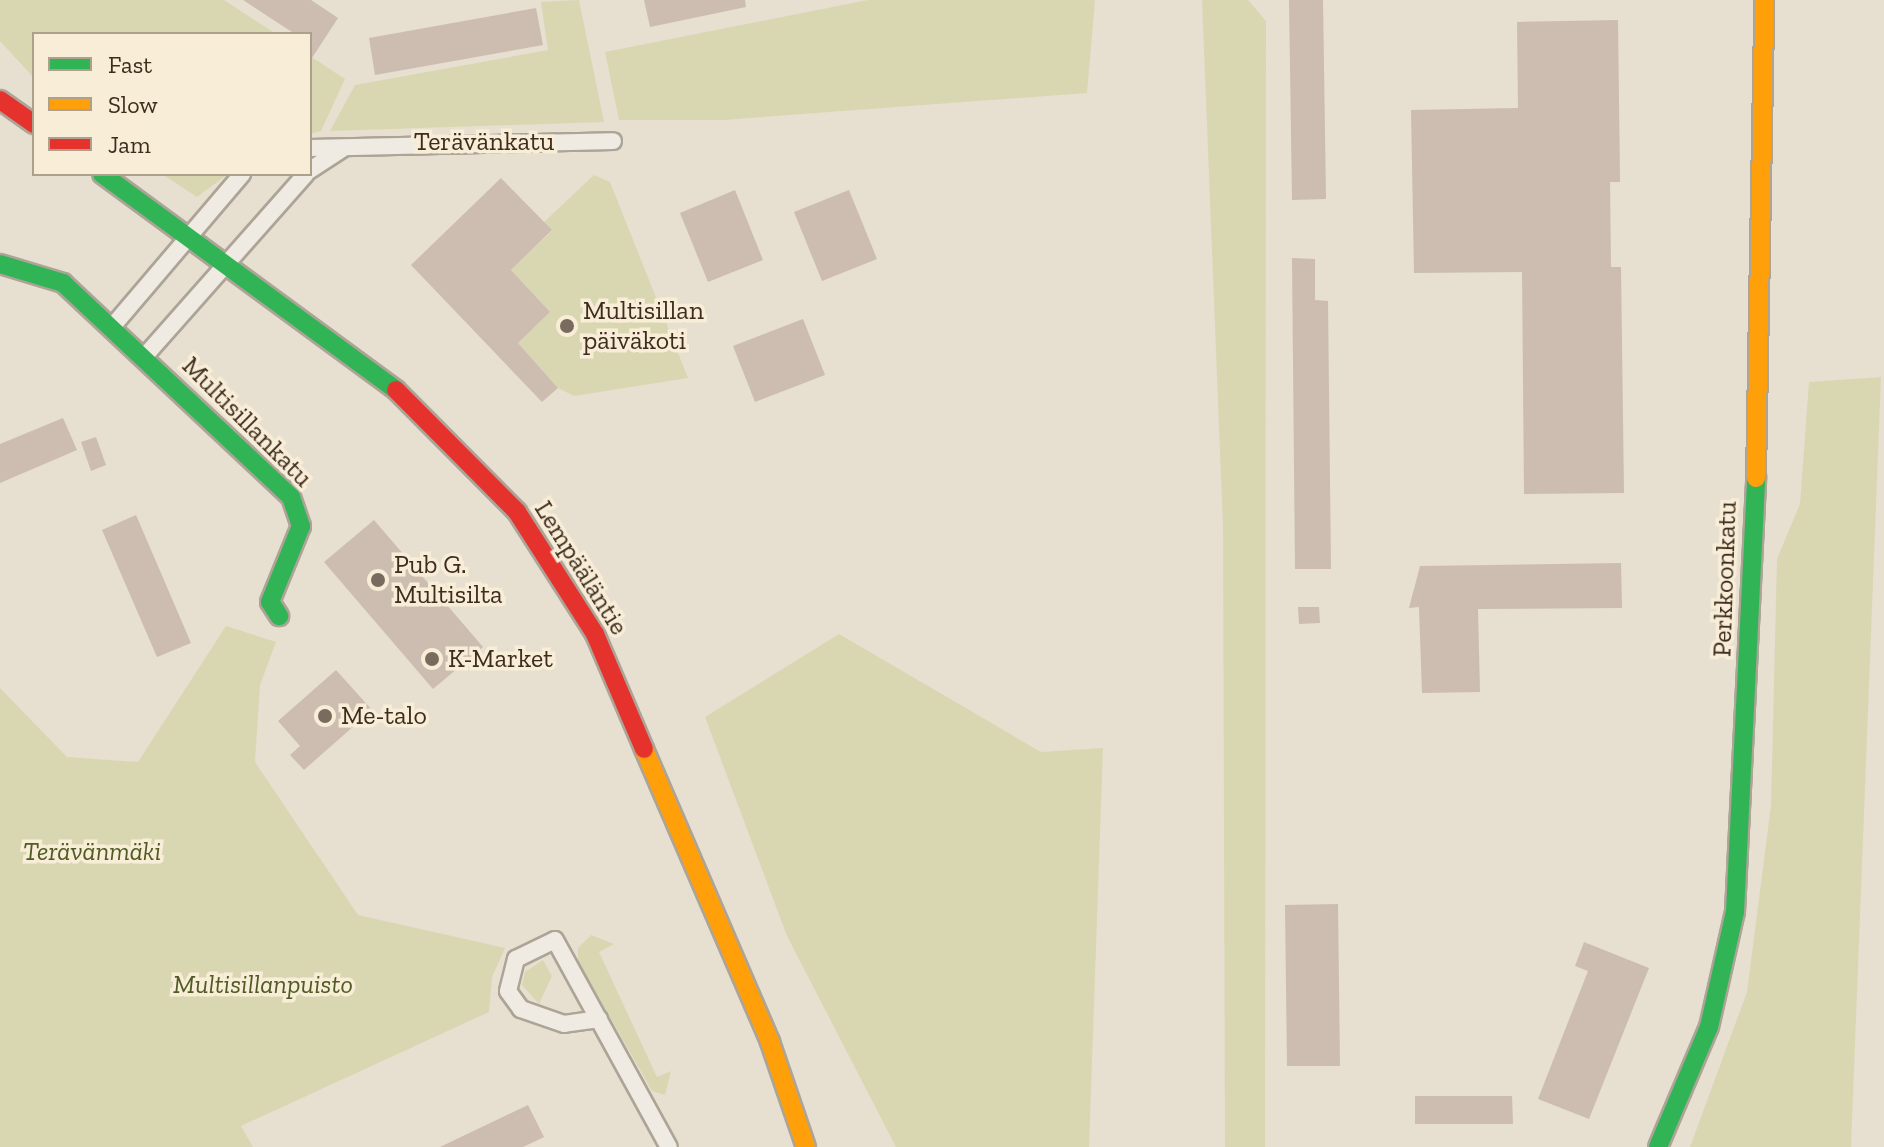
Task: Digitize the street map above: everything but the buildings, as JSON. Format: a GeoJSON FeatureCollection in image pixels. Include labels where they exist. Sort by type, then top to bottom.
{"type":"FeatureCollection","features":[{"type":"Feature","properties":{"kind":"street","name":"Perkkoonkatu"},"geometry":{"type":"LineString","coordinates":[[1658,1147],[1709,1027],[1735,912],[1742,840],[1763,295],[1764,0]]}},
{"type":"Feature","properties":{"kind":"street"},"geometry":{"type":"LineString","coordinates":[[0,100],[32,123]]}},
{"type":"Feature","properties":{"kind":"street","name":"Terävänkatu"},"geometry":{"type":"LineString","coordinates":[[312,148],[356,143],[613,141]]}},
{"type":"Feature","properties":{"kind":"street","name":"Terävänkatu"},"geometry":{"type":"LineString","coordinates":[[312,170],[356,143]]}},
{"type":"Feature","properties":{"kind":"street","name":"Lempääläntie"},"geometry":{"type":"LineString","coordinates":[[105,176],[229,264],[458,440],[551,562],[595,634],[677,819],[806,1147]]}},
{"type":"Feature","properties":{"kind":"street"},"geometry":{"type":"LineString","coordinates":[[112,327],[240,176]]}},
{"type":"Feature","properties":{"kind":"street","name":"Terävänkatu"},"geometry":{"type":"LineString","coordinates":[[229,264],[305,176]]}},
{"type":"Feature","properties":{"kind":"street","name":"Multisillankatu"},"geometry":{"type":"LineString","coordinates":[[0,264],[49,274],[112,327],[291,497],[301,515],[270,602],[279,616]]}},
{"type":"Feature","properties":{"kind":"street","name":"Multisillankatu"},"geometry":{"type":"LineString","coordinates":[[144,357],[229,264]]}},
{"type":"Feature","properties":{"kind":"street"},"geometry":{"type":"LineString","coordinates":[[599,1019],[564,1024],[521,1009],[508,991],[510,966],[555,940],[599,1019],[669,1147]]}},
{"type":"Feature","properties":{"kind":"green space"},"geometry":{"type":"Polygon","coordinates":[[[0,0],[224,0],[273,32],[32,32],[32,76],[0,41],[0,0]]]}},
{"type":"Feature","properties":{"kind":"green space"},"geometry":{"type":"Polygon","coordinates":[[[579,0],[604,122],[330,131],[355,85],[548,50],[541,2],[579,0]]]}},
{"type":"Feature","properties":{"kind":"green space"},"geometry":{"type":"Polygon","coordinates":[[[868,0],[1095,0],[1087,93],[723,120],[619,120],[605,52],[868,0]]]}},
{"type":"Feature","properties":{"kind":"green space"},"geometry":{"type":"Polygon","coordinates":[[[1202,0],[1248,0],[1266,21],[1265,1147],[1225,1147],[1223,527],[1202,0]]]}},
{"type":"Feature","properties":{"kind":"green space"},"geometry":{"type":"Polygon","coordinates":[[[312,57],[345,79],[321,131],[312,133],[312,57]]]}},
{"type":"Feature","properties":{"kind":"green space"},"geometry":{"type":"Polygon","coordinates":[[[594,175],[610,182],[688,378],[574,396],[558,388],[518,343],[550,312],[511,270],[552,231],[544,222],[594,175]]]}},
{"type":"Feature","properties":{"kind":"green space"},"geometry":{"type":"Polygon","coordinates":[[[165,176],[225,176],[197,197],[165,176]]]}},
{"type":"Feature","properties":{"kind":"green space"},"geometry":{"type":"Polygon","coordinates":[[[1881,377],[1851,1147],[1690,1147],[1747,992],[1771,805],[1777,559],[1800,504],[1809,382],[1881,377]]]}},
{"type":"Feature","properties":{"kind":"green space","name":"Multisillanpuisto"},"geometry":{"type":"Polygon","coordinates":[[[226,626],[276,642],[260,685],[255,762],[358,915],[505,948],[492,977],[489,1012],[241,1126],[253,1147],[0,1147],[0,688],[67,757],[138,762],[226,626]]]}},
{"type":"Feature","properties":{"kind":"green space"},"geometry":{"type":"Polygon","coordinates":[[[839,634],[1041,752],[1103,748],[1089,1147],[896,1147],[787,936],[705,717],[839,634]]]}},
{"type":"Feature","properties":{"kind":"green space"},"geometry":{"type":"Polygon","coordinates":[[[591,935],[614,944],[599,952],[657,1077],[671,1071],[665,1095],[652,1091],[578,961],[578,948],[591,935]]]}},
{"type":"Feature","properties":{"kind":"green space"},"geometry":{"type":"Polygon","coordinates":[[[543,960],[552,976],[539,1004],[522,985],[525,972],[543,960]]]}},
{"type":"Feature","properties":{"kind":"traffic: fast"},"geometry":{"type":"LineString","coordinates":[[105,176],[396,390]]}},
{"type":"Feature","properties":{"kind":"traffic: fast"},"geometry":{"type":"LineString","coordinates":[[0,264],[63,283],[291,497],[301,526],[270,602],[279,616]]}},
{"type":"Feature","properties":{"kind":"traffic: fast"},"geometry":{"type":"LineString","coordinates":[[1658,1147],[1709,1027],[1735,912],[1756,478]]}},
{"type":"Feature","properties":{"kind":"traffic: slow"},"geometry":{"type":"LineString","coordinates":[[1756,478],[1764,0]]}},
{"type":"Feature","properties":{"kind":"traffic: slow"},"geometry":{"type":"LineString","coordinates":[[644,749],[770,1042],[806,1147]]}},
{"type":"Feature","properties":{"kind":"traffic: jam"},"geometry":{"type":"LineString","coordinates":[[0,100],[32,123]]}},
{"type":"Feature","properties":{"kind":"traffic: jam"},"geometry":{"type":"LineString","coordinates":[[396,390],[517,512],[595,634],[644,749]]}},
{"type":"Feature","properties":{"kind":"place","name":"Multisillan päiväkoti"},"geometry":{"type":"Point","coordinates":[567,326]}},
{"type":"Feature","properties":{"kind":"place","name":"Pub G. Multisilta"},"geometry":{"type":"Point","coordinates":[378,580]}},
{"type":"Feature","properties":{"kind":"place","name":"K-Market"},"geometry":{"type":"Point","coordinates":[432,659]}},
{"type":"Feature","properties":{"kind":"place","name":"Me-talo"},"geometry":{"type":"Point","coordinates":[325,716]}},
{"type":"Feature","properties":{"kind":"park label","name":"Terävänmäki"},"geometry":{"type":"Point","coordinates":[92,852]}}]}
